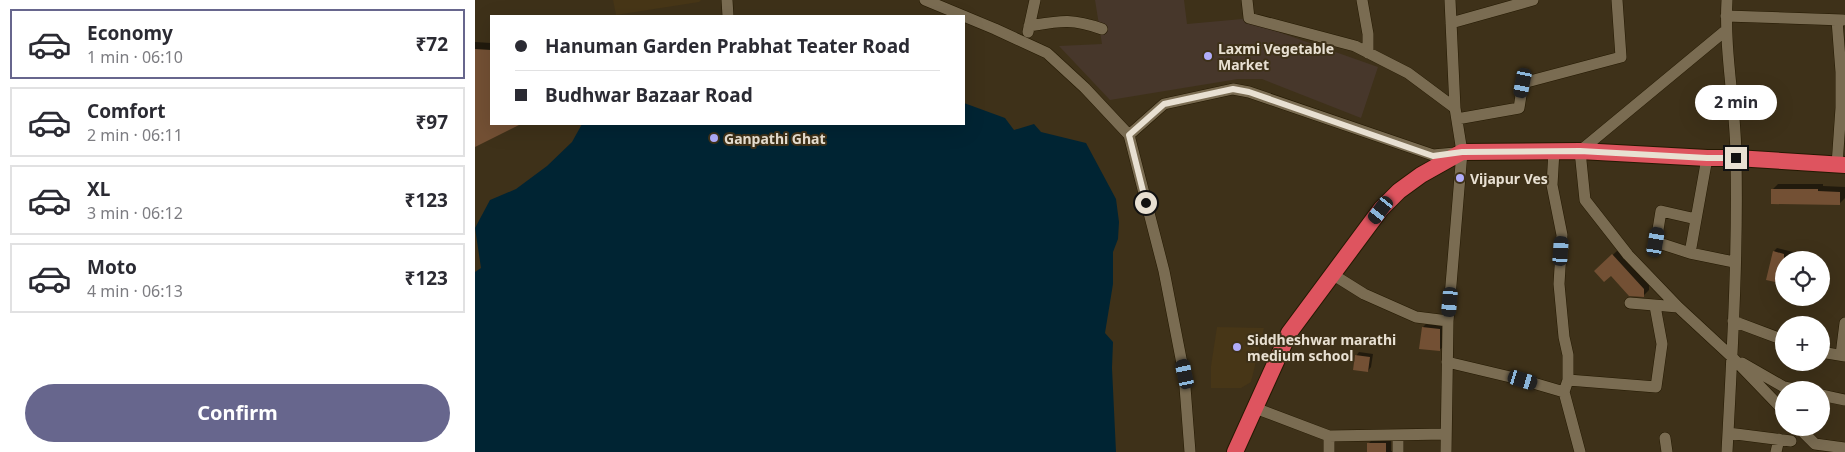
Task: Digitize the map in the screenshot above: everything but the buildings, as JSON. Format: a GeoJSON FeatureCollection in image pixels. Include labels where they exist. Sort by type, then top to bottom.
{"type":"FeatureCollection","features":[{"type":"Feature","properties":{"kind":"highway"},"geometry":{"type":"LineString","coordinates":[[1235,452],[1289,333],[1332,274],[1381,210],[1399,191],[1421,175],[1462,152],[1580,151],[1841,165]]}},
{"type":"Feature","properties":{"kind":"street"},"geometry":{"type":"LineString","coordinates":[[727,0],[728,15]]}},
{"type":"Feature","properties":{"kind":"street"},"geometry":{"type":"LineString","coordinates":[[925,0],[960,15]]}},
{"type":"Feature","properties":{"kind":"street"},"geometry":{"type":"LineString","coordinates":[[1025,43],[1035,0]]}},
{"type":"Feature","properties":{"kind":"street"},"geometry":{"type":"LineString","coordinates":[[1247,0],[1249,18],[1355,46],[1408,74],[1456,113],[1519,108],[1523,83],[1621,57],[1617,0]]}},
{"type":"Feature","properties":{"kind":"street"},"geometry":{"type":"LineString","coordinates":[[1362,0],[1368,34],[1368,53]]}},
{"type":"Feature","properties":{"kind":"street"},"geometry":{"type":"LineString","coordinates":[[1445,452],[1448,321],[1462,152],[1456,113],[1450,0]]}},
{"type":"Feature","properties":{"kind":"street"},"geometry":{"type":"LineString","coordinates":[[1451,23],[1533,0]]}},
{"type":"Feature","properties":{"kind":"street"},"geometry":{"type":"LineString","coordinates":[[1727,0],[1725,31],[1736,158],[1732,357],[1727,452]]}},
{"type":"Feature","properties":{"kind":"street"},"geometry":{"type":"LineString","coordinates":[[1726,16],[1841,20],[1841,165]]}},
{"type":"Feature","properties":{"kind":"street"},"geometry":{"type":"LineString","coordinates":[[965,17],[1047,53],[1085,88],[1129,135],[1164,271],[1185,374],[1190,452]]}},
{"type":"Feature","properties":{"kind":"street"},"geometry":{"type":"LineString","coordinates":[[1029,26],[1064,20],[1102,28]]}},
{"type":"Feature","properties":{"kind":"street"},"geometry":{"type":"LineString","coordinates":[[1725,31],[1580,151],[1585,200],[1628,255],[1677,307],[1732,357],[1775,402]]}},
{"type":"Feature","properties":{"kind":"street"},"geometry":{"type":"LineString","coordinates":[[1129,135],[1164,104],[1233,89],[1249,92],[1433,156],[1462,152]]}},
{"type":"Feature","properties":{"kind":"street"},"geometry":{"type":"LineString","coordinates":[[1554,151],[1552,185],[1562,235],[1559,284],[1568,355],[1568,380],[1564,392],[1579,452]]}},
{"type":"Feature","properties":{"kind":"street"},"geometry":{"type":"LineString","coordinates":[[1690,253],[1707,158]]}},
{"type":"Feature","properties":{"kind":"street"},"geometry":{"type":"LineString","coordinates":[[1696,219],[1661,211],[1656,242],[1690,253],[1734,262]]}},
{"type":"Feature","properties":{"kind":"street"},"geometry":{"type":"LineString","coordinates":[[1332,274],[1365,294],[1416,316],[1448,321]]}},
{"type":"Feature","properties":{"kind":"street"},"geometry":{"type":"LineString","coordinates":[[1630,304],[1677,307]]}},
{"type":"Feature","properties":{"kind":"street"},"geometry":{"type":"LineString","coordinates":[[1568,380],[1656,387],[1662,344],[1655,306]]}},
{"type":"Feature","properties":{"kind":"street"},"geometry":{"type":"LineString","coordinates":[[1733,321],[1775,337]]}},
{"type":"Feature","properties":{"kind":"street"},"geometry":{"type":"LineString","coordinates":[[1830,353],[1843,355],[1845,323]]}},
{"type":"Feature","properties":{"kind":"street"},"geometry":{"type":"LineString","coordinates":[[1732,357],[1775,382]]}},
{"type":"Feature","properties":{"kind":"street"},"geometry":{"type":"LineString","coordinates":[[1447,362],[1564,392]]}},
{"type":"Feature","properties":{"kind":"street"},"geometry":{"type":"LineString","coordinates":[[1830,397],[1845,400]]}},
{"type":"Feature","properties":{"kind":"street"},"geometry":{"type":"LineString","coordinates":[[1255,408],[1329,436],[1446,434]]}},
{"type":"Feature","properties":{"kind":"street"},"geometry":{"type":"LineString","coordinates":[[1728,433],[1791,441]]}},
{"type":"Feature","properties":{"kind":"street"},"geometry":{"type":"LineString","coordinates":[[1398,435],[1398,452]]}},
{"type":"Feature","properties":{"kind":"street"},"geometry":{"type":"LineString","coordinates":[[1329,436],[1329,452]]}},
{"type":"Feature","properties":{"kind":"street"},"geometry":{"type":"LineString","coordinates":[[1807,436],[1815,444],[1833,449],[1845,448]]}},
{"type":"Feature","properties":{"kind":"street"},"geometry":{"type":"LineString","coordinates":[[1665,438],[1667,452]]}},
{"type":"Feature","properties":{"kind":"street"},"geometry":{"type":"LineString","coordinates":[[1776,452],[1779,439]]}},
{"type":"Feature","properties":{"kind":"shaded area"},"geometry":{"type":"Polygon","coordinates":[[[613,0],[701,0],[699,2],[616,15],[613,0]]]}},
{"type":"Feature","properties":{"kind":"shaded area","name":"Laxmi Vegetable Market"},"geometry":{"type":"Polygon","coordinates":[[[1095,0],[1184,0],[1187,24],[1242,19],[1378,67],[1361,118],[1262,79],[1238,79],[1110,100],[1059,46],[1102,44],[1095,0]]]}},
{"type":"Feature","properties":{"kind":"shaded area","name":"Siddheshwar marathi medium school"},"geometry":{"type":"Polygon","coordinates":[[[1217,327],[1264,328],[1251,382],[1241,388],[1211,388],[1211,366],[1217,327]]]}},
{"type":"Feature","properties":{"kind":"water"},"geometry":{"type":"Polygon","coordinates":[[[965,103],[1005,118],[1014,130],[1034,124],[1041,132],[1086,143],[1116,199],[1119,222],[1118,239],[1113,252],[1113,284],[1105,333],[1113,342],[1112,368],[1116,452],[475,452],[475,272],[481,268],[475,228],[490,200],[516,189],[547,166],[572,142],[581,125],[965,125],[965,103]]]}},
{"type":"Feature","properties":{"kind":"place","name":"Laxmi Vegetable Market"},"geometry":{"type":"Point","coordinates":[1208,56]}},
{"type":"Feature","properties":{"kind":"place","name":"Ganpathi Ghat"},"geometry":{"type":"Point","coordinates":[714,138]}},
{"type":"Feature","properties":{"kind":"place","name":"Vijapur Ves"},"geometry":{"type":"Point","coordinates":[1460,178]}},
{"type":"Feature","properties":{"kind":"place","name":"Siddheshwar marathi medium school"},"geometry":{"type":"Point","coordinates":[1237,347]}},
{"type":"Feature","properties":{"kind":"route"},"geometry":{"type":"LineString","coordinates":[[1146,203],[1129,135],[1164,104],[1233,89],[1249,92],[1433,156],[1462,152],[1580,151],[1736,158]]}}]}
